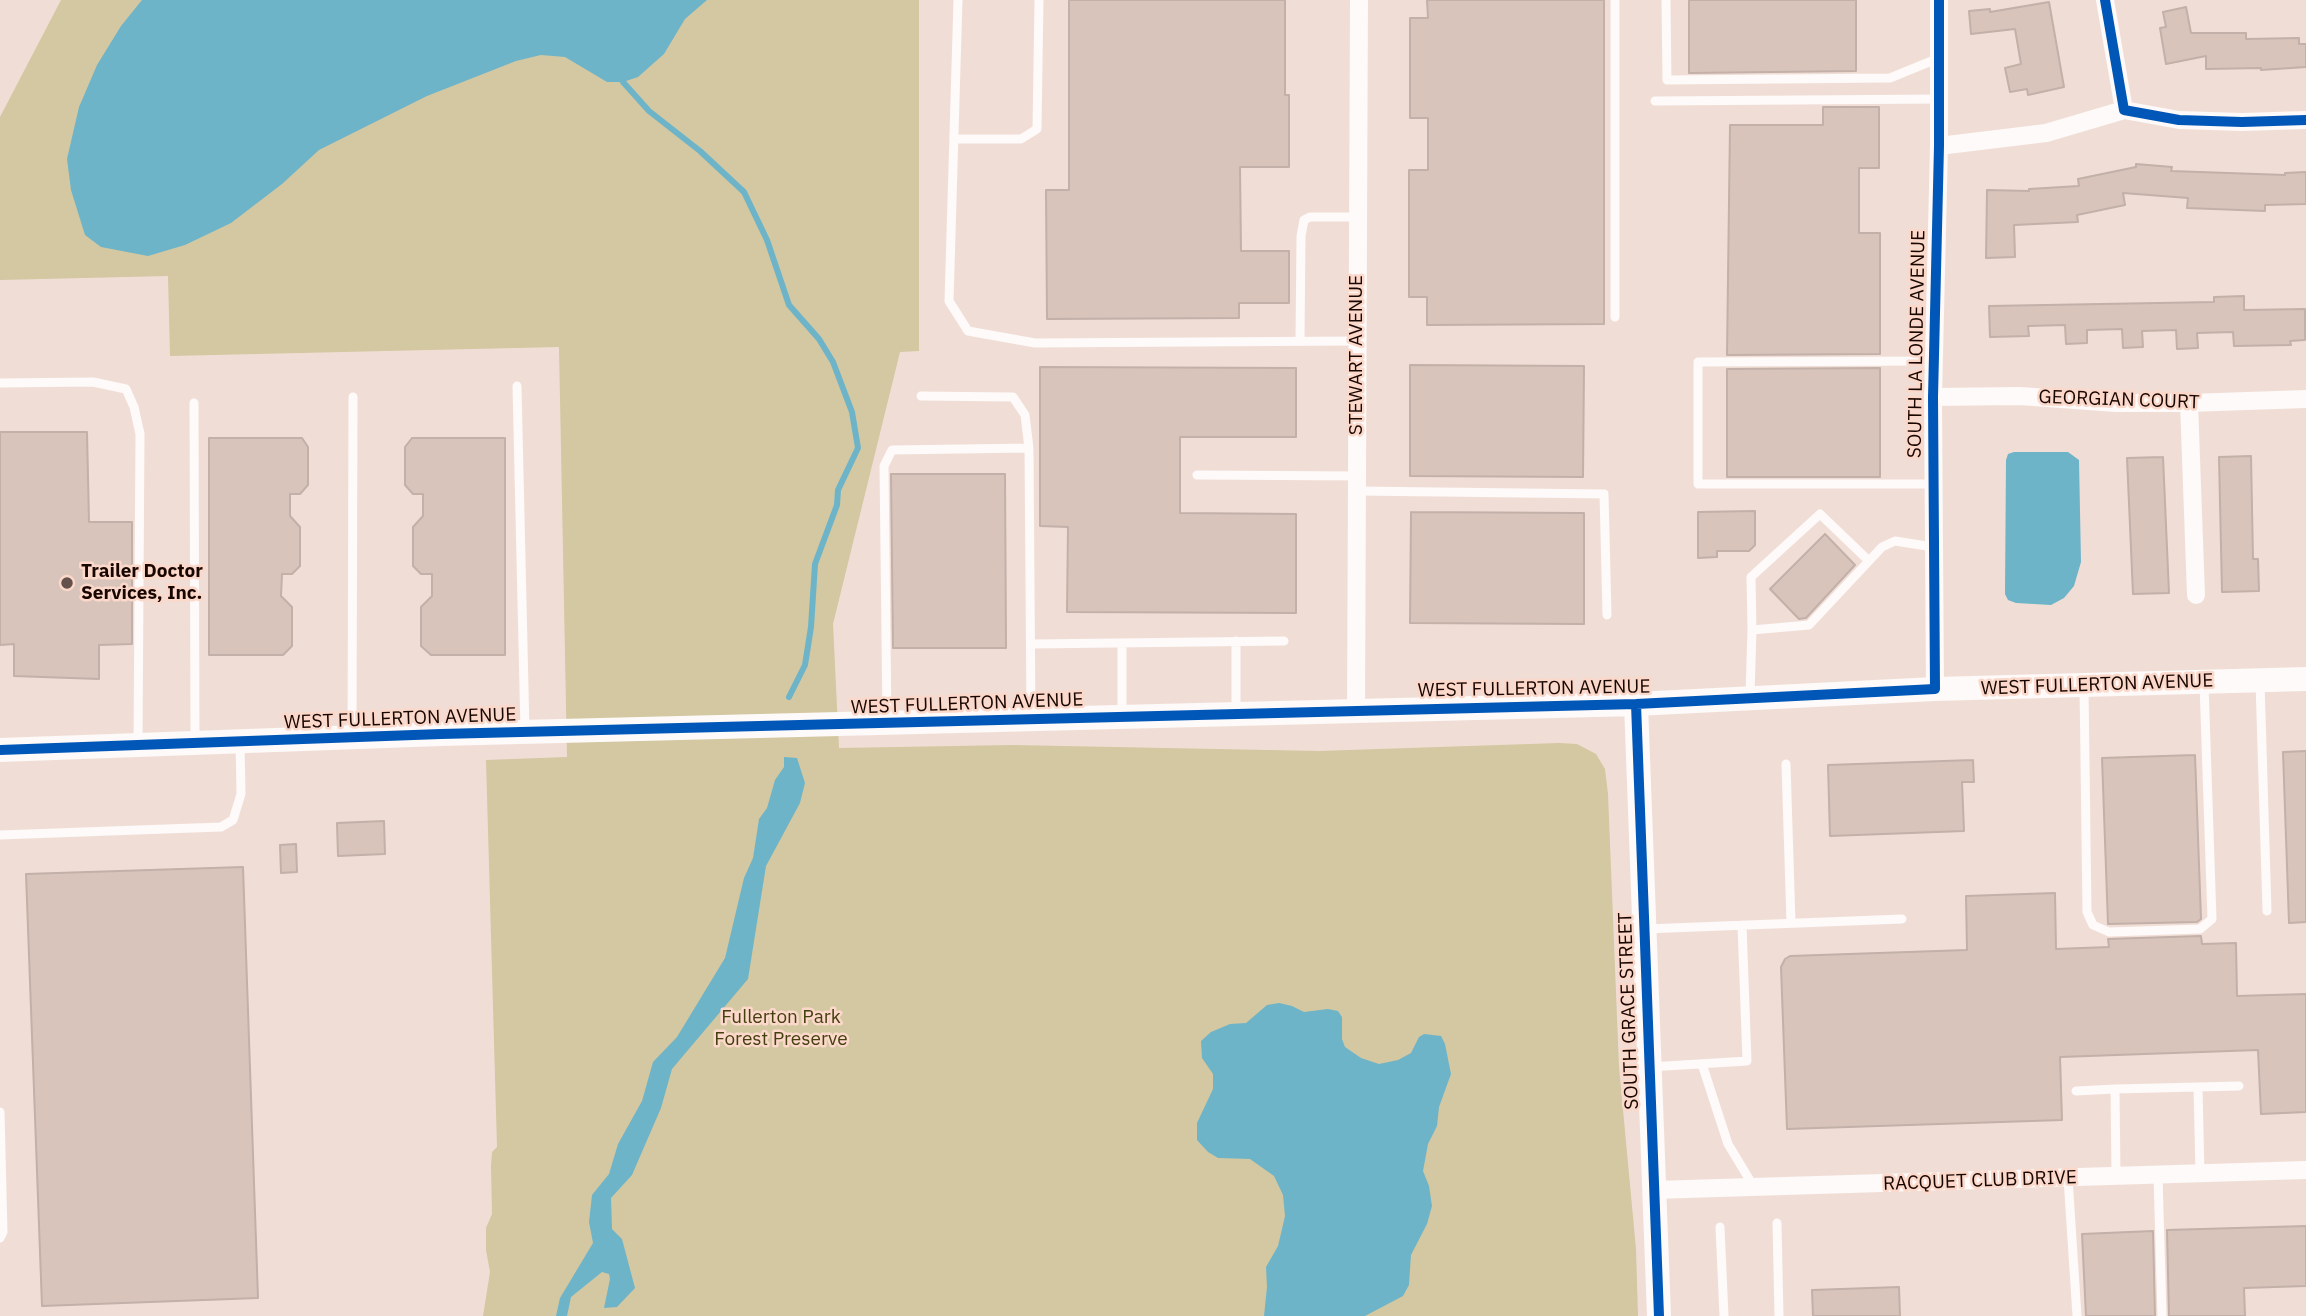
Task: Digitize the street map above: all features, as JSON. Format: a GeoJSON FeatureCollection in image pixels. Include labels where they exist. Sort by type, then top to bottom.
{"type":"FeatureCollection","features":[{"type":"Feature","properties":{"kind":"street","name":"STEWART AVENUE"},"geometry":{"type":"LineString","coordinates":[[1356,710],[1359,0]]}},
{"type":"Feature","properties":{"kind":"street","name":"SOUTH LA LONDE AVENUE"},"geometry":{"type":"LineString","coordinates":[[1935,689],[1933,397],[1939,146],[1939,0]]}},
{"type":"Feature","properties":{"kind":"street"},"geometry":{"type":"LineString","coordinates":[[2105,0],[2124,110]]}},
{"type":"Feature","properties":{"kind":"street"},"geometry":{"type":"LineString","coordinates":[[1939,146],[2046,133],[2124,110],[2179,120],[2306,120]]}},
{"type":"Feature","properties":{"kind":"street","name":"GEORGIAN COURT"},"geometry":{"type":"LineString","coordinates":[[1933,397],[2020,396],[2116,403],[2189,404],[2306,399]]}},
{"type":"Feature","properties":{"kind":"street"},"geometry":{"type":"LineString","coordinates":[[2189,404],[2196,595]]}},
{"type":"Feature","properties":{"kind":"street","name":"WEST FULLERTON AVENUE"},"geometry":{"type":"LineString","coordinates":[[0,750],[524,732],[1636,704],[1935,689],[2306,679]]}},
{"type":"Feature","properties":{"kind":"street","name":"SOUTH GRACE STREET"},"geometry":{"type":"LineString","coordinates":[[1636,704],[1659,1316]]}},
{"type":"Feature","properties":{"kind":"street","name":"RACQUET CLUB DRIVE"},"geometry":{"type":"LineString","coordinates":[[1654,1190],[2306,1170]]}},
{"type":"Feature","properties":{"kind":"lane"},"geometry":{"type":"LineString","coordinates":[[958,0],[949,301],[968,331],[1035,343],[1357,341]]}},
{"type":"Feature","properties":{"kind":"lane"},"geometry":{"type":"LineString","coordinates":[[954,139],[1021,139],[1037,129],[1040,0]]}},
{"type":"Feature","properties":{"kind":"lane"},"geometry":{"type":"LineString","coordinates":[[1615,0],[1615,317]]}},
{"type":"Feature","properties":{"kind":"lane"},"geometry":{"type":"LineString","coordinates":[[1666,0],[1667,80],[1890,78],[1939,58]]}},
{"type":"Feature","properties":{"kind":"lane"},"geometry":{"type":"LineString","coordinates":[[1655,101],[1939,99]]}},
{"type":"Feature","properties":{"kind":"lane"},"geometry":{"type":"LineString","coordinates":[[1300,341],[1301,236],[1304,220],[1310,217],[1358,217]]}},
{"type":"Feature","properties":{"kind":"lane"},"geometry":{"type":"LineString","coordinates":[[1933,484],[1698,484],[1698,362],[1934,361]]}},
{"type":"Feature","properties":{"kind":"lane"},"geometry":{"type":"LineString","coordinates":[[0,383],[93,382],[126,389],[134,407],[140,434],[138,745]]}},
{"type":"Feature","properties":{"kind":"lane"},"geometry":{"type":"LineString","coordinates":[[517,386],[524,732]]}},
{"type":"Feature","properties":{"kind":"lane"},"geometry":{"type":"LineString","coordinates":[[921,396],[1013,397],[1025,415],[1029,448],[1031,719]]}},
{"type":"Feature","properties":{"kind":"lane"},"geometry":{"type":"LineString","coordinates":[[352,738],[353,397]]}},
{"type":"Feature","properties":{"kind":"lane"},"geometry":{"type":"LineString","coordinates":[[194,403],[195,743]]}},
{"type":"Feature","properties":{"kind":"lane"},"geometry":{"type":"LineString","coordinates":[[887,724],[884,466],[892,450],[1029,448]]}},
{"type":"Feature","properties":{"kind":"lane"},"geometry":{"type":"LineString","coordinates":[[1196,475],[1604,494],[1607,615]]}},
{"type":"Feature","properties":{"kind":"lane"},"geometry":{"type":"LineString","coordinates":[[1750,699],[1751,577],[1820,514],[1869,561]]}},
{"type":"Feature","properties":{"kind":"lane"},"geometry":{"type":"LineString","coordinates":[[1752,630],[1809,625],[1882,547],[1895,541],[1933,547]]}},
{"type":"Feature","properties":{"kind":"lane"},"geometry":{"type":"LineString","coordinates":[[1031,644],[1284,640]]}},
{"type":"Feature","properties":{"kind":"lane"},"geometry":{"type":"LineString","coordinates":[[1236,641],[1236,714]]}},
{"type":"Feature","properties":{"kind":"lane"},"geometry":{"type":"LineString","coordinates":[[1122,643],[1122,717]]}},
{"type":"Feature","properties":{"kind":"lane"},"geometry":{"type":"LineString","coordinates":[[2260,680],[2267,911]]}},
{"type":"Feature","properties":{"kind":"lane"},"geometry":{"type":"LineString","coordinates":[[2084,685],[2087,912],[2093,925],[2109,932],[2200,929],[2212,919],[2204,682]]}},
{"type":"Feature","properties":{"kind":"lane"},"geometry":{"type":"LineString","coordinates":[[0,835],[220,827],[233,820],[241,794],[240,742]]}},
{"type":"Feature","properties":{"kind":"lane"},"geometry":{"type":"LineString","coordinates":[[1786,764],[1791,923]]}},
{"type":"Feature","properties":{"kind":"lane"},"geometry":{"type":"LineString","coordinates":[[1643,929],[1902,919]]}},
{"type":"Feature","properties":{"kind":"lane"},"geometry":{"type":"LineString","coordinates":[[1648,1067],[1747,1061],[1742,925]]}},
{"type":"Feature","properties":{"kind":"lane"},"geometry":{"type":"LineString","coordinates":[[1702,1064],[1728,1144],[1755,1188]]}},
{"type":"Feature","properties":{"kind":"lane"},"geometry":{"type":"LineString","coordinates":[[2076,1091],[2239,1086]]}},
{"type":"Feature","properties":{"kind":"lane"},"geometry":{"type":"LineString","coordinates":[[2198,1087],[2200,1174]]}},
{"type":"Feature","properties":{"kind":"lane"},"geometry":{"type":"LineString","coordinates":[[2115,1089],[2116,1176]]}},
{"type":"Feature","properties":{"kind":"lane"},"geometry":{"type":"LineString","coordinates":[[0,1112],[3,1232],[0,1238]]}},
{"type":"Feature","properties":{"kind":"lane"},"geometry":{"type":"LineString","coordinates":[[2158,1175],[2162,1316]]}},
{"type":"Feature","properties":{"kind":"lane"},"geometry":{"type":"LineString","coordinates":[[2068,1178],[2077,1316]]}},
{"type":"Feature","properties":{"kind":"lane"},"geometry":{"type":"LineString","coordinates":[[1777,1223],[1779,1316]]}},
{"type":"Feature","properties":{"kind":"lane"},"geometry":{"type":"LineString","coordinates":[[1720,1227],[1724,1316]]}},
{"type":"Feature","properties":{"kind":"green space","name":"Fullerton Park Forest Preserve"},"geometry":{"type":"Polygon","coordinates":[[[61,0],[919,0],[919,351],[900,352],[833,624],[839,748],[1012,745],[1319,751],[1559,743],[1577,744],[1596,754],[1605,769],[1608,794],[1619,1067],[1636,1249],[1638,1316],[483,1316],[490,1272],[486,1228],[492,1214],[492,1152],[497,1147],[486,760],[567,757],[559,347],[170,356],[168,276],[0,280],[0,117],[61,0]]]}},
{"type":"Feature","properties":{"kind":"water"},"geometry":{"type":"Polygon","coordinates":[[[142,0],[707,0],[685,19],[664,54],[638,77],[623,82],[607,82],[565,57],[541,55],[516,61],[427,96],[319,150],[282,184],[231,223],[185,245],[148,256],[101,247],[85,235],[71,190],[67,159],[79,107],[97,65],[121,26],[142,0]]]}},
{"type":"Feature","properties":{"kind":"water"},"geometry":{"type":"Polygon","coordinates":[[[2068,452],[2079,460],[2081,562],[2074,586],[2064,598],[2051,605],[2016,603],[2008,600],[2005,594],[2006,460],[2008,454],[2068,452]]]}},
{"type":"Feature","properties":{"kind":"water"},"geometry":{"type":"Polygon","coordinates":[[[784,757],[797,758],[805,783],[800,803],[766,866],[748,979],[672,1069],[661,1108],[632,1175],[611,1198],[612,1229],[622,1239],[635,1288],[617,1307],[604,1308],[610,1279],[609,1274],[602,1272],[571,1297],[567,1316],[556,1316],[560,1298],[593,1243],[589,1222],[592,1195],[609,1174],[618,1144],[642,1101],[653,1062],[677,1037],[725,958],[744,878],[753,858],[759,819],[767,808],[775,780],[784,767],[784,757]]]}},
{"type":"Feature","properties":{"kind":"water"},"geometry":{"type":"Polygon","coordinates":[[[1279,1003],[1304,1012],[1328,1009],[1338,1011],[1342,1017],[1342,1039],[1345,1047],[1361,1058],[1379,1064],[1398,1060],[1411,1053],[1419,1037],[1424,1034],[1441,1036],[1445,1044],[1451,1074],[1439,1107],[1437,1126],[1428,1144],[1423,1171],[1432,1206],[1427,1224],[1411,1255],[1409,1285],[1403,1296],[1365,1316],[1264,1316],[1266,1267],[1278,1246],[1285,1216],[1283,1195],[1274,1176],[1250,1159],[1218,1158],[1197,1140],[1197,1123],[1213,1089],[1213,1074],[1202,1058],[1201,1041],[1211,1032],[1230,1024],[1246,1023],[1267,1005],[1279,1003]]]}},
{"type":"Feature","properties":{"kind":"building"},"geometry":{"type":"Polygon","coordinates":[[[1069,0],[1285,0],[1285,95],[1289,95],[1289,167],[1240,167],[1241,251],[1289,251],[1289,303],[1239,303],[1239,318],[1047,319],[1046,190],[1069,190],[1069,0]]]}},
{"type":"Feature","properties":{"kind":"building"},"geometry":{"type":"Polygon","coordinates":[[[1427,0],[1604,0],[1604,324],[1427,325],[1427,297],[1409,297],[1409,170],[1428,170],[1428,118],[1410,118],[1410,18],[1428,18],[1427,0]]]}},
{"type":"Feature","properties":{"kind":"building"},"geometry":{"type":"Polygon","coordinates":[[[1689,0],[1856,0],[1856,71],[1689,73],[1689,0]]]}},
{"type":"Feature","properties":{"kind":"building"},"geometry":{"type":"Polygon","coordinates":[[[2049,2],[2064,87],[2028,95],[2027,89],[2010,92],[2005,68],[2021,64],[2015,29],[1971,34],[1969,11],[1990,9],[1990,12],[2049,2]]]}},
{"type":"Feature","properties":{"kind":"building"},"geometry":{"type":"Polygon","coordinates":[[[2186,7],[2191,33],[2246,33],[2246,39],[2299,38],[2299,44],[2306,44],[2306,67],[2206,69],[2206,56],[2166,64],[2160,28],[2166,27],[2163,12],[2186,7]]]}},
{"type":"Feature","properties":{"kind":"building"},"geometry":{"type":"Polygon","coordinates":[[[1823,107],[1879,107],[1879,168],[1859,168],[1859,233],[1880,233],[1880,354],[1727,355],[1730,125],[1823,125],[1823,107]]]}},
{"type":"Feature","properties":{"kind":"building"},"geometry":{"type":"Polygon","coordinates":[[[2136,164],[2172,167],[2171,171],[2285,175],[2306,172],[2306,204],[2265,205],[2265,211],[2187,208],[2188,198],[2123,193],[2125,205],[2077,215],[2078,222],[2014,225],[2015,257],[1986,258],[1987,190],[2029,191],[2079,186],[2078,179],[2136,167],[2136,164]]]}},
{"type":"Feature","properties":{"kind":"building"},"geometry":{"type":"Polygon","coordinates":[[[2244,296],[2244,310],[2305,309],[2305,340],[2290,341],[2291,345],[2234,346],[2233,332],[2197,333],[2198,348],[2177,349],[2176,330],[2142,331],[2143,347],[2123,348],[2122,329],[2087,330],[2087,343],[2066,344],[2065,325],[2028,326],[2029,336],[1990,337],[1989,306],[2214,302],[2214,297],[2244,296]]]}},
{"type":"Feature","properties":{"kind":"building"},"geometry":{"type":"Polygon","coordinates":[[[1410,365],[1584,366],[1583,477],[1410,476],[1410,365]]]}},
{"type":"Feature","properties":{"kind":"building"},"geometry":{"type":"Polygon","coordinates":[[[1040,367],[1296,368],[1296,437],[1180,437],[1180,513],[1296,514],[1296,613],[1067,612],[1068,527],[1040,526],[1040,367]]]}},
{"type":"Feature","properties":{"kind":"building"},"geometry":{"type":"Polygon","coordinates":[[[1880,368],[1880,477],[1727,477],[1727,369],[1880,368]]]}},
{"type":"Feature","properties":{"kind":"building","name":"Trailer Doctor Services, Inc."},"geometry":{"type":"Polygon","coordinates":[[[0,432],[87,432],[89,522],[132,522],[132,644],[99,645],[99,679],[14,676],[14,644],[0,645],[0,432]]]}},
{"type":"Feature","properties":{"kind":"building"},"geometry":{"type":"Polygon","coordinates":[[[209,438],[302,438],[308,447],[308,485],[300,494],[290,494],[290,516],[300,527],[300,566],[292,574],[282,574],[281,596],[292,607],[292,646],[283,655],[209,655],[209,438]]]}},
{"type":"Feature","properties":{"kind":"building"},"geometry":{"type":"Polygon","coordinates":[[[412,438],[505,438],[505,655],[431,655],[421,646],[421,607],[432,596],[432,574],[421,574],[413,566],[413,527],[423,516],[423,494],[413,494],[405,485],[405,447],[412,438]]]}},
{"type":"Feature","properties":{"kind":"building"},"geometry":{"type":"Polygon","coordinates":[[[2251,456],[2253,559],[2258,559],[2259,591],[2222,592],[2219,457],[2251,456]]]}},
{"type":"Feature","properties":{"kind":"building"},"geometry":{"type":"Polygon","coordinates":[[[2163,457],[2169,593],[2133,594],[2127,458],[2163,457]]]}},
{"type":"Feature","properties":{"kind":"building"},"geometry":{"type":"Polygon","coordinates":[[[891,474],[1005,474],[1006,648],[893,648],[891,474]]]}},
{"type":"Feature","properties":{"kind":"building"},"geometry":{"type":"Polygon","coordinates":[[[1755,511],[1755,545],[1749,551],[1717,551],[1717,557],[1698,558],[1698,512],[1755,511]]]}},
{"type":"Feature","properties":{"kind":"building"},"geometry":{"type":"Polygon","coordinates":[[[1411,512],[1584,513],[1584,624],[1410,623],[1411,512]]]}},
{"type":"Feature","properties":{"kind":"building"},"geometry":{"type":"Polygon","coordinates":[[[1825,534],[1855,565],[1806,618],[1799,619],[1770,589],[1825,534]]]}},
{"type":"Feature","properties":{"kind":"building"},"geometry":{"type":"Polygon","coordinates":[[[2306,751],[2306,922],[2289,923],[2283,752],[2306,751]]]}},
{"type":"Feature","properties":{"kind":"building"},"geometry":{"type":"Polygon","coordinates":[[[2195,755],[2201,919],[2197,922],[2108,924],[2102,758],[2195,755]]]}},
{"type":"Feature","properties":{"kind":"building"},"geometry":{"type":"Polygon","coordinates":[[[1973,760],[1974,782],[1962,782],[1964,831],[1830,836],[1828,765],[1973,760]]]}},
{"type":"Feature","properties":{"kind":"building"},"geometry":{"type":"Polygon","coordinates":[[[384,821],[385,854],[338,856],[337,823],[384,821]]]}},
{"type":"Feature","properties":{"kind":"building"},"geometry":{"type":"Polygon","coordinates":[[[296,844],[297,872],[281,873],[280,845],[296,844]]]}},
{"type":"Feature","properties":{"kind":"building"},"geometry":{"type":"Polygon","coordinates":[[[243,867],[258,1298],[42,1306],[26,874],[243,867]]]}},
{"type":"Feature","properties":{"kind":"building"},"geometry":{"type":"Polygon","coordinates":[[[2055,893],[2056,949],[2109,947],[2108,939],[2201,936],[2202,944],[2236,943],[2237,996],[2306,994],[2306,1112],[2261,1114],[2258,1050],[2060,1057],[2062,1120],[1787,1129],[1781,967],[1785,959],[1790,956],[1967,950],[1966,896],[2055,893]]]}},
{"type":"Feature","properties":{"kind":"building"},"geometry":{"type":"Polygon","coordinates":[[[2306,1226],[2306,1286],[2244,1288],[2245,1316],[2169,1316],[2167,1230],[2306,1226]]]}},
{"type":"Feature","properties":{"kind":"building"},"geometry":{"type":"Polygon","coordinates":[[[2153,1231],[2155,1316],[2086,1316],[2082,1234],[2153,1231]]]}},
{"type":"Feature","properties":{"kind":"building"},"geometry":{"type":"Polygon","coordinates":[[[1899,1287],[1900,1316],[1813,1316],[1812,1290],[1899,1287]]]}},
{"type":"Feature","properties":{"kind":"waterway"},"geometry":{"type":"LineString","coordinates":[[623,82],[649,111],[700,151],[744,192],[767,240],[789,305],[819,339],[833,362],[852,412],[858,448],[838,490],[837,505],[815,564],[811,627],[805,665],[789,697]]}},
{"type":"Feature","properties":{"kind":"cycle path"},"geometry":{"type":"LineString","coordinates":[[0,750],[441,734],[1636,704],[1935,689],[1933,397],[1939,146],[1939,0]]}},
{"type":"Feature","properties":{"kind":"cycle path"},"geometry":{"type":"LineString","coordinates":[[2105,0],[2124,110],[2179,120],[2306,120]]}},
{"type":"Feature","properties":{"kind":"cycle path"},"geometry":{"type":"LineString","coordinates":[[1636,704],[1659,1316]]}},
{"type":"Feature","properties":{"kind":"place","name":"Trailer Doctor Services, Inc."},"geometry":{"type":"Point","coordinates":[67,583]}}]}
